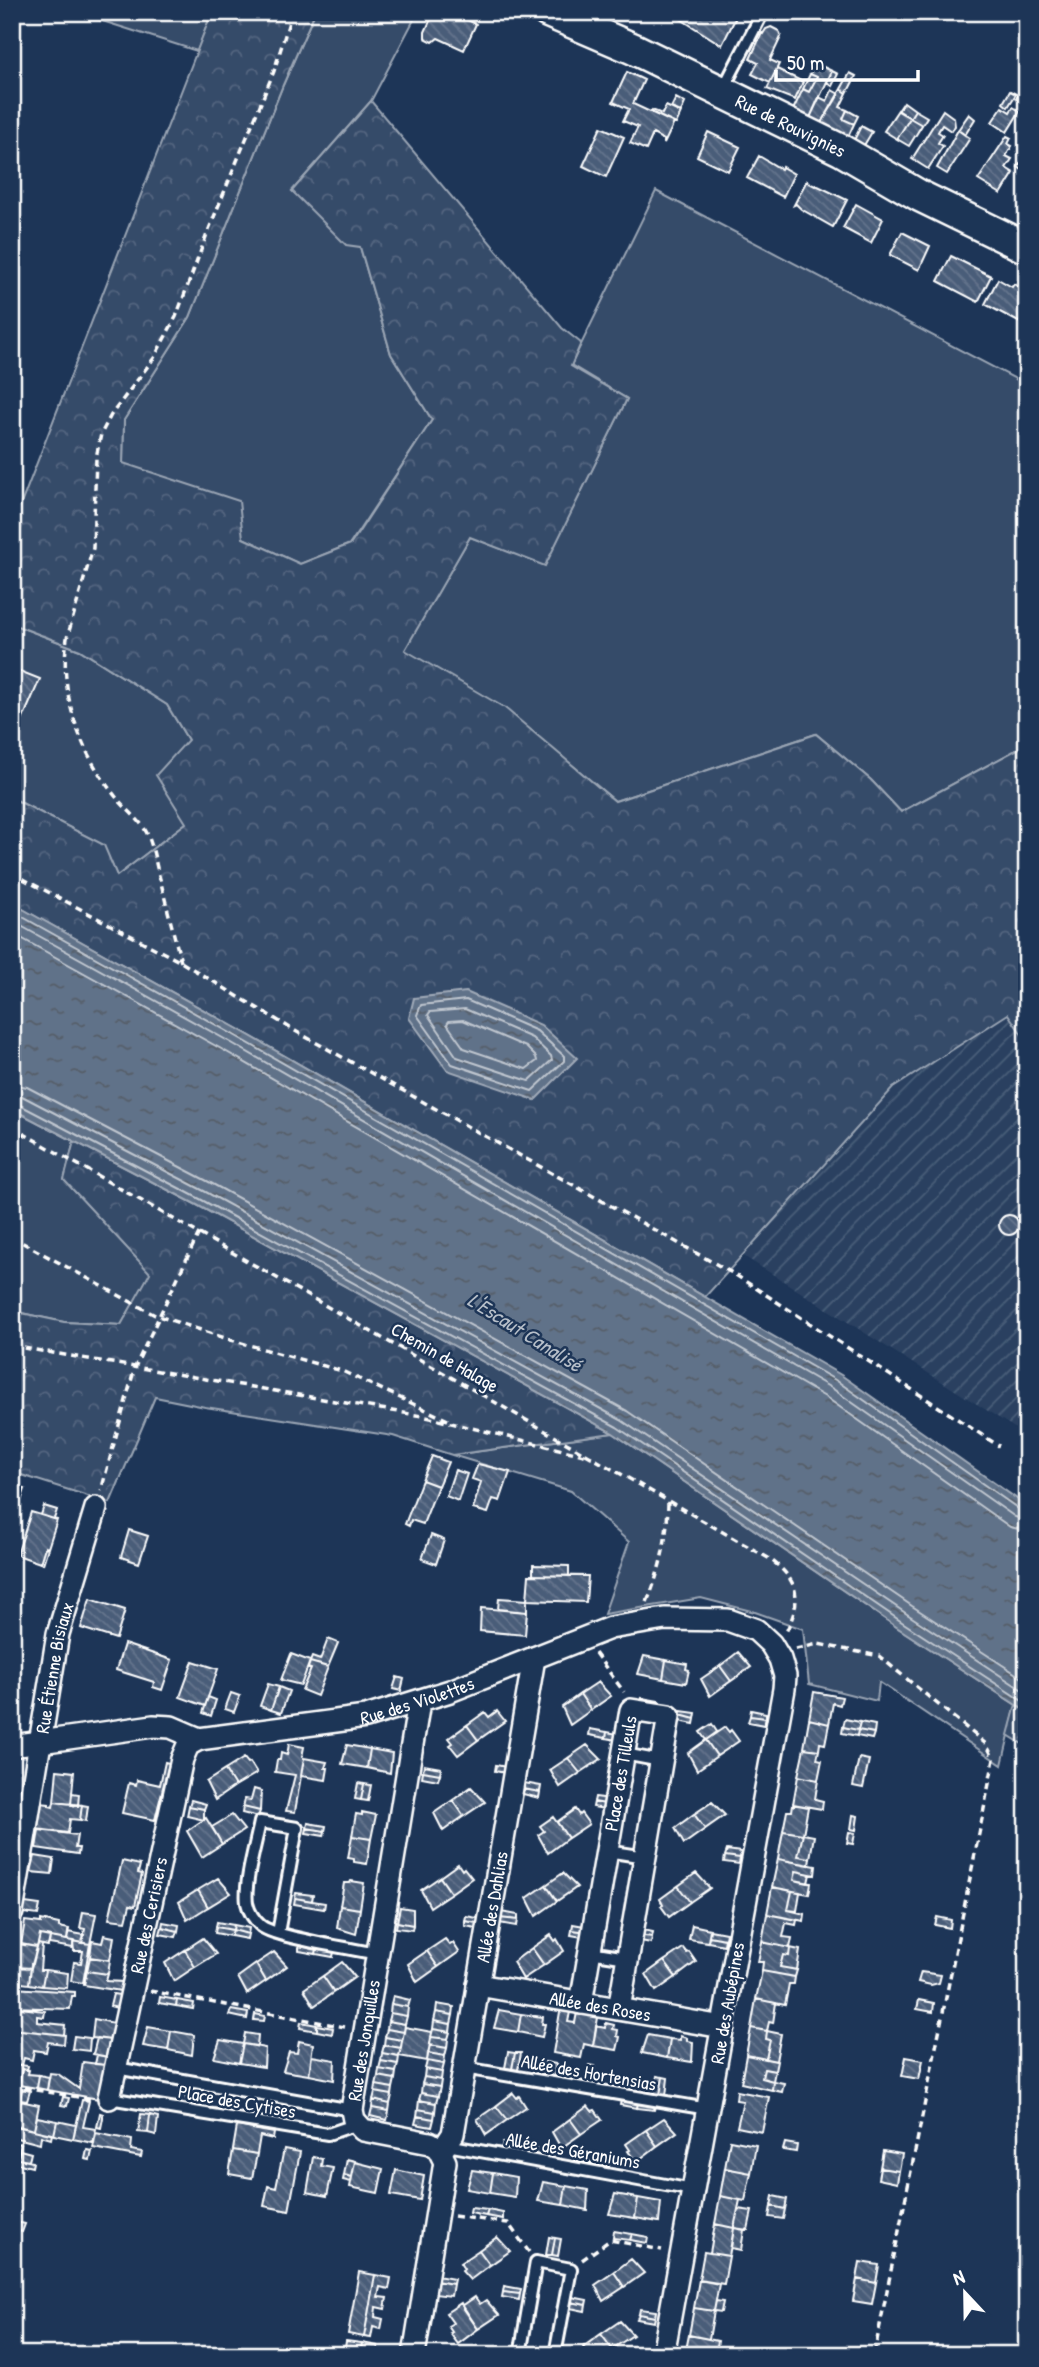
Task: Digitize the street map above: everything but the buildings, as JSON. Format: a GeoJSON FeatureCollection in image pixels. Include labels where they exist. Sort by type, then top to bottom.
{"type":"FeatureCollection","features":[{"type":"Feature","properties":{"kind":"street","name":"Rue de Rouvignies"},"geometry":{"type":"LineString","coordinates":[[548,12],[634,49],[854,156],[920,196],[1027,248]]}},
{"type":"Feature","properties":{"kind":"street","name":"Rue Étienne Bisiaux"},"geometry":{"type":"LineString","coordinates":[[12,1912],[62,1620],[96,1508]]}},
{"type":"Feature","properties":{"kind":"street","name":"Rue des Violettes"},"geometry":{"type":"LineString","coordinates":[[12,1746],[163,1726],[199,1739],[358,1719],[419,1702],[584,1637],[642,1621],[716,1619],[738,1622],[764,1636],[776,1653]]}},
{"type":"Feature","properties":{"kind":"street","name":"Rue des Aubépines"},"geometry":{"type":"LineString","coordinates":[[663,2355],[785,1689],[784,1670],[776,1653]]}},
{"type":"Feature","properties":{"kind":"street","name":"Allée des Dahlias"},"geometry":{"type":"LineString","coordinates":[[444,2149],[453,2134],[534,1658]]}},
{"type":"Feature","properties":{"kind":"street","name":"Rue des Jonquilles"},"geometry":{"type":"LineString","coordinates":[[419,1702],[377,1954],[354,2117],[368,2132],[430,2143],[444,2149]]}},
{"type":"Feature","properties":{"kind":"street","name":"Place des Tilleuls"},"geometry":{"type":"LineString","coordinates":[[581,2003],[631,1710],[669,1716],[619,2009]]}},
{"type":"Feature","properties":{"kind":"street","name":"Rue des Cerisiers"},"geometry":{"type":"LineString","coordinates":[[109,2098],[182,1759],[188,1745],[199,1739]]}},
{"type":"Feature","properties":{"kind":"street","name":"Allée des Roses"},"geometry":{"type":"LineString","coordinates":[[478,1985],[723,2027]]}},
{"type":"Feature","properties":{"kind":"street"},"geometry":{"type":"LineString","coordinates":[[414,2355],[445,2168],[444,2149]]}},
{"type":"Feature","properties":{"kind":"lane"},"geometry":{"type":"LineString","coordinates":[[722,92],[763,12]]}},
{"type":"Feature","properties":{"kind":"lane"},"geometry":{"type":"LineString","coordinates":[[624,1754],[661,1761]]}},
{"type":"Feature","properties":{"kind":"lane"},"geometry":{"type":"LineString","coordinates":[[278,1933],[297,1828],[260,1822],[247,1904],[261,1926],[278,1933],[377,1954]]}},
{"type":"Feature","properties":{"kind":"lane"},"geometry":{"type":"LineString","coordinates":[[607,1851],[645,1857]]}},
{"type":"Feature","properties":{"kind":"lane"},"geometry":{"type":"LineString","coordinates":[[590,1952],[627,1958]]}},
{"type":"Feature","properties":{"kind":"lane","name":"Place des Cytises"},"geometry":{"type":"LineString","coordinates":[[116,2068],[354,2117]]}},
{"type":"Feature","properties":{"kind":"lane","name":"Allée des Hortensias"},"geometry":{"type":"LineString","coordinates":[[464,2068],[708,2109]]}},
{"type":"Feature","properties":{"kind":"lane","name":"Place des Cytises"},"geometry":{"type":"LineString","coordinates":[[109,2098],[328,2134],[354,2117]]}},
{"type":"Feature","properties":{"kind":"lane","name":"Allée des Géraniums"},"geometry":{"type":"LineString","coordinates":[[444,2149],[693,2190]]}},
{"type":"Feature","properties":{"kind":"lane"},"geometry":{"type":"LineString","coordinates":[[520,2355],[536,2262],[571,2269],[555,2355]]}},
{"type":"Feature","properties":{"kind":"path"},"geometry":{"type":"LineString","coordinates":[[181,962],[149,837],[105,783],[90,759],[79,732],[66,685],[65,653],[93,548],[96,458],[101,434],[111,415],[154,358],[176,317],[206,234],[274,71],[292,12]]}},
{"type":"Feature","properties":{"kind":"path"},"geometry":{"type":"LineString","coordinates":[[12,873],[181,962],[297,1032],[734,1274],[999,1446]]}},
{"type":"Feature","properties":{"kind":"path","name":"Chemin de Halage"},"geometry":{"type":"LineString","coordinates":[[12,1126],[770,1559],[792,1580],[797,1605],[776,1653]]}},
{"type":"Feature","properties":{"kind":"path"},"geometry":{"type":"LineString","coordinates":[[96,1508],[135,1367],[199,1233]]}},
{"type":"Feature","properties":{"kind":"path"},"geometry":{"type":"LineString","coordinates":[[12,1237],[161,1317],[342,1371],[458,1425]]}},
{"type":"Feature","properties":{"kind":"path"},"geometry":{"type":"LineString","coordinates":[[12,1346],[422,1416],[596,1458]]}},
{"type":"Feature","properties":{"kind":"path"},"geometry":{"type":"LineString","coordinates":[[642,1621],[647,1601],[656,1585],[666,1541],[668,1499]]}},
{"type":"Feature","properties":{"kind":"path"},"geometry":{"type":"LineString","coordinates":[[584,1637],[629,1700],[631,1710]]}},
{"type":"Feature","properties":{"kind":"path"},"geometry":{"type":"LineString","coordinates":[[776,1653],[818,1644],[879,1657],[986,1744],[993,1759],[874,2355]]}},
{"type":"Feature","properties":{"kind":"path"},"geometry":{"type":"LineString","coordinates":[[133,1988],[365,2031]]}},
{"type":"Feature","properties":{"kind":"path"},"geometry":{"type":"LineString","coordinates":[[12,2086],[102,2101],[109,2098]]}},
{"type":"Feature","properties":{"kind":"path"},"geometry":{"type":"LineString","coordinates":[[438,2213],[508,2224],[536,2262]]}},
{"type":"Feature","properties":{"kind":"path"},"geometry":{"type":"LineString","coordinates":[[571,2269],[610,2240],[681,2253]]}},
{"type":"Feature","properties":{"kind":"shaded area"},"geometry":{"type":"Polygon","coordinates":[[[1009,1014],[1027,1042],[1027,1436],[742,1255],[893,1088],[1009,1014]]]}},
{"type":"Feature","properties":{"kind":"green space"},"geometry":{"type":"Polygon","coordinates":[[[74,12],[212,12],[197,51],[74,12]]]}},
{"type":"Feature","properties":{"kind":"green space"},"geometry":{"type":"Polygon","coordinates":[[[212,12],[315,12],[190,317],[124,420],[123,463],[239,501],[243,538],[300,564],[351,544],[432,420],[391,354],[360,247],[346,245],[292,191],[371,101],[562,328],[581,343],[571,366],[627,399],[545,566],[470,537],[405,650],[505,708],[615,801],[816,734],[871,780],[901,812],[1027,744],[1027,1042],[1008,1014],[893,1088],[705,1297],[238,1029],[12,903],[12,798],[104,845],[117,876],[186,823],[156,775],[188,740],[167,705],[80,650],[12,624],[12,527],[212,12]]]}},
{"type":"Feature","properties":{"kind":"green space"},"geometry":{"type":"Polygon","coordinates":[[[315,12],[418,12],[371,101],[292,191],[360,247],[391,354],[432,420],[350,544],[300,564],[243,538],[123,464],[124,420],[190,317],[315,12]]]}},
{"type":"Feature","properties":{"kind":"green space"},"geometry":{"type":"Polygon","coordinates":[[[656,191],[1027,385],[1027,563],[1023,571],[1027,580],[1027,744],[901,812],[871,780],[816,734],[615,801],[571,764],[404,650],[470,537],[545,565],[627,399],[571,365],[656,191]]]}},
{"type":"Feature","properties":{"kind":"green space"},"geometry":{"type":"Polygon","coordinates":[[[12,624],[80,650],[167,705],[188,740],[186,823],[117,876],[103,845],[12,798],[12,624]]]}},
{"type":"Feature","properties":{"kind":"green space"},"geometry":{"type":"Polygon","coordinates":[[[12,1109],[74,1141],[64,1180],[151,1273],[121,1325],[64,1322],[12,1311],[12,1109]]]}},
{"type":"Feature","properties":{"kind":"green space"},"geometry":{"type":"Polygon","coordinates":[[[74,1141],[197,1205],[613,1433],[452,1455],[393,1436],[155,1397],[110,1503],[12,1472],[12,1311],[64,1322],[121,1325],[150,1273],[64,1180],[74,1141]]]}},
{"type":"Feature","properties":{"kind":"green space"},"geometry":{"type":"Polygon","coordinates":[[[613,1433],[898,1628],[1016,1705],[1002,1765],[879,1682],[877,1701],[809,1684],[803,1629],[755,1612],[701,1598],[604,1614],[629,1542],[571,1491],[452,1455],[613,1433]]]}},
{"type":"Feature","properties":{"kind":"green space"},"geometry":{"type":"Polygon","coordinates":[[[1016,1705],[1027,1712],[1027,1747],[1008,1735],[1016,1705]]]}},
{"type":"Feature","properties":{"kind":"water","name":"L'Escaut Canalisé"},"geometry":{"type":"Polygon","coordinates":[[[12,903],[238,1029],[841,1375],[1027,1506],[1027,1712],[898,1628],[613,1433],[197,1205],[12,1109],[12,903]]]}},
{"type":"Feature","properties":{"kind":"water"},"geometry":{"type":"Polygon","coordinates":[[[466,992],[541,1025],[577,1058],[535,1100],[447,1070],[409,1018],[414,998],[466,992]]]}}]}
